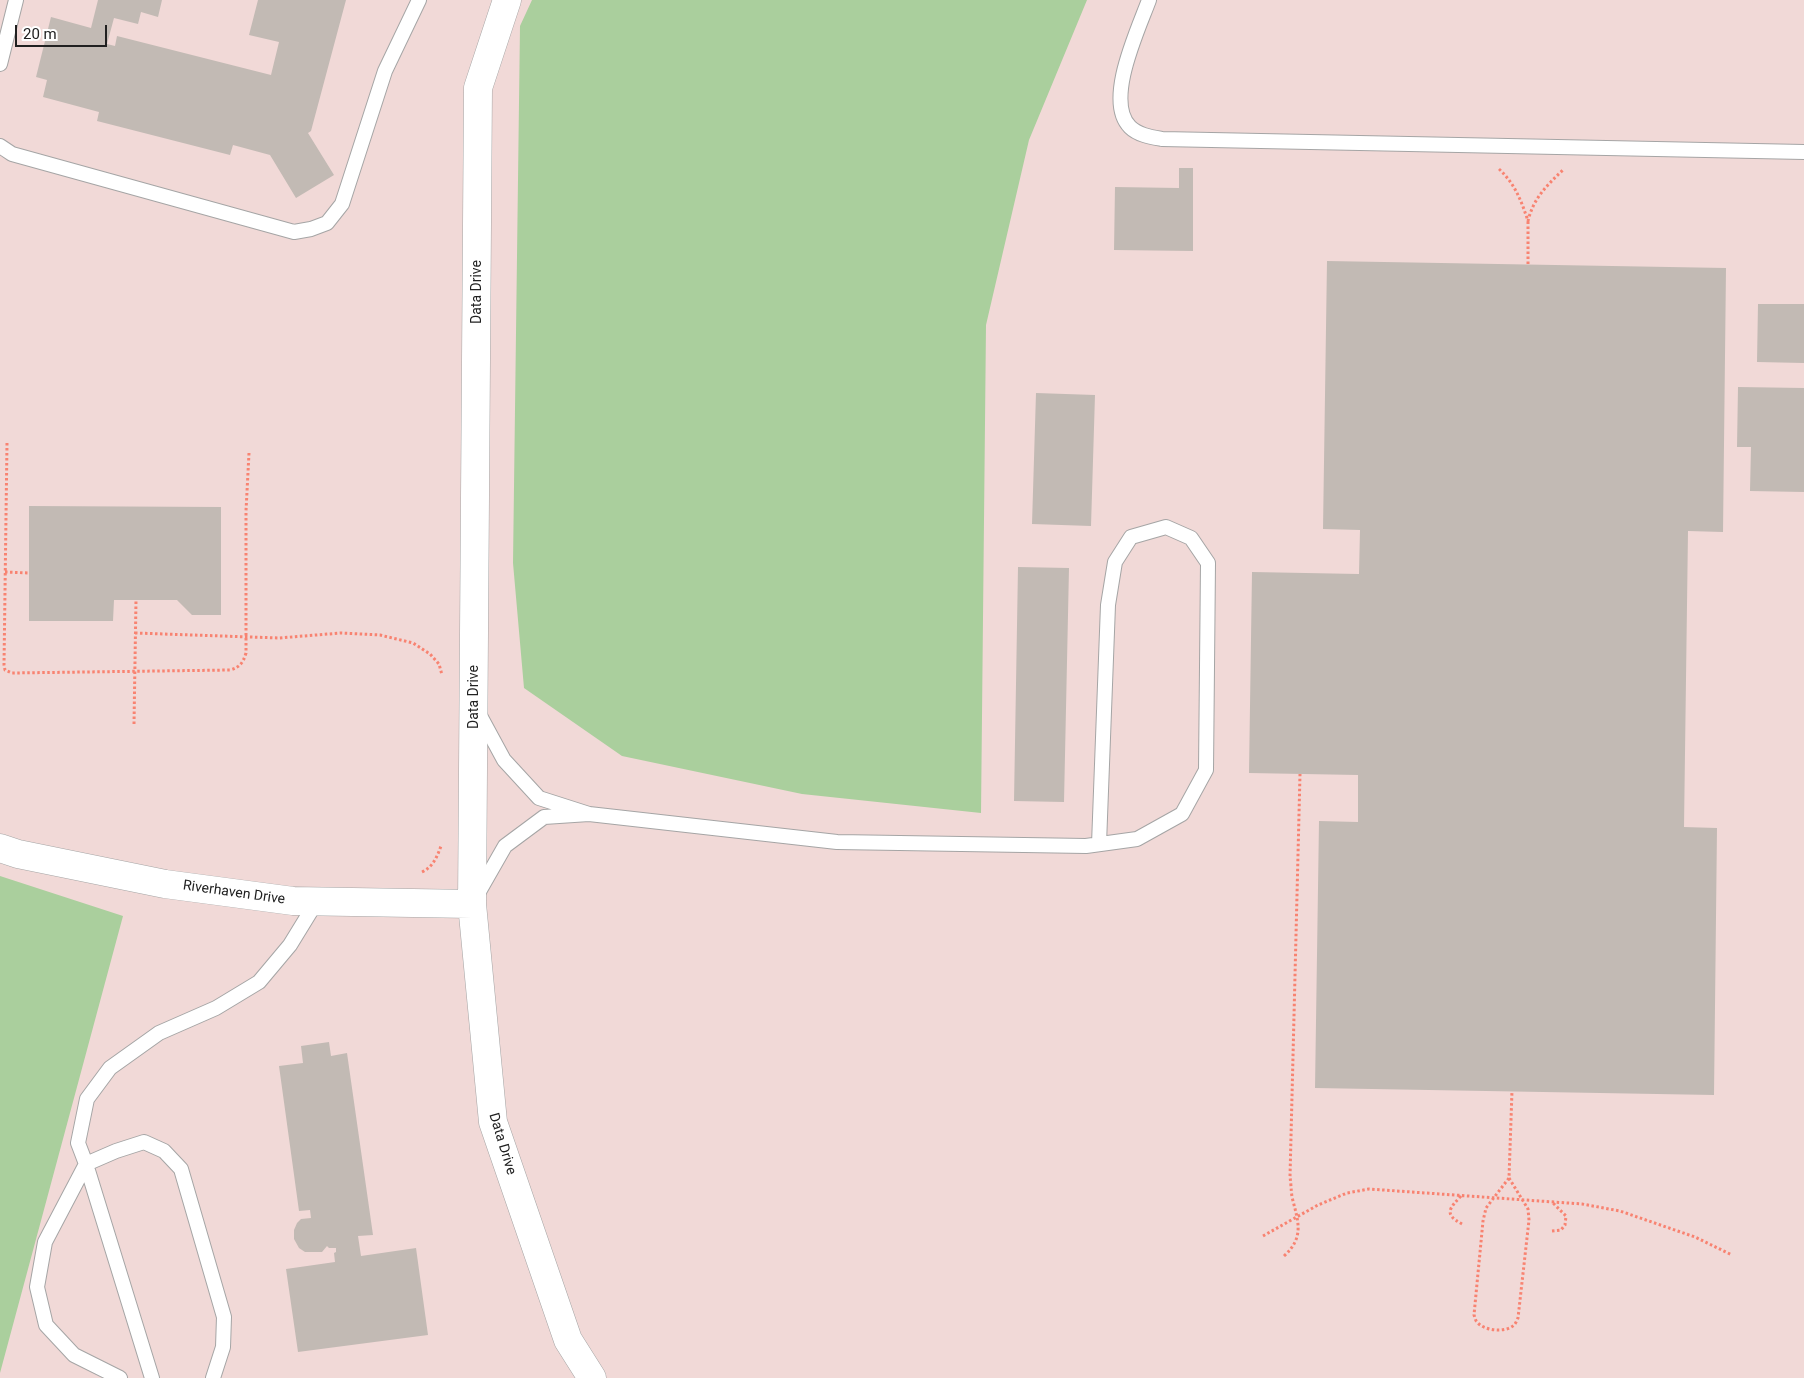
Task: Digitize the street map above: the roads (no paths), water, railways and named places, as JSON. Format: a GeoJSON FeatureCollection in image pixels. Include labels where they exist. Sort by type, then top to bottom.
{"type":"FeatureCollection","features":[{"type":"Feature","properties":{"kind":"street","name":"Data Drive"},"geometry":{"type":"LineString","coordinates":[[507,0],[478,88],[472,904],[493,1122],[568,1340],[592,1378]]}},
{"type":"Feature","properties":{"kind":"street","name":"Riverhaven Drive"},"geometry":{"type":"LineString","coordinates":[[0,848],[18,854],[164,884],[293,900],[472,904]]}},
{"type":"Feature","properties":{"kind":"lane"},"geometry":{"type":"LineString","coordinates":[[0,64],[16,0]]}},
{"type":"Feature","properties":{"kind":"lane"},"geometry":{"type":"LineString","coordinates":[[0,146],[12,154],[294,232],[311,229],[326,223],[342,204],[385,71],[419,0]]}},
{"type":"Feature","properties":{"kind":"lane"},"geometry":{"type":"LineString","coordinates":[[1149,0],[1125,66],[1119,90],[1121,112],[1130,127],[1144,136],[1172,139],[1804,152]]}},
{"type":"Feature","properties":{"kind":"lane"},"geometry":{"type":"LineString","coordinates":[[472,904],[505,846],[544,817],[589,814],[836,842],[1086,846],[1136,839],[1182,814],[1206,770],[1208,563],[1191,538],[1166,527],[1131,537],[1115,562],[1108,605],[1099,844]]}},
{"type":"Feature","properties":{"kind":"lane"},"geometry":{"type":"LineString","coordinates":[[474,702],[504,760],[539,798],[589,814]]}},
{"type":"Feature","properties":{"kind":"lane"},"geometry":{"type":"LineString","coordinates":[[152,1378],[78,1143],[86,1099],[110,1068],[159,1033],[216,1008],[259,982],[290,945],[317,901]]}},
{"type":"Feature","properties":{"kind":"lane"},"geometry":{"type":"LineString","coordinates":[[120,1378],[74,1355],[46,1325],[37,1287],[45,1242],[86,1164],[116,1151],[144,1142],[164,1151],[181,1169],[224,1317],[223,1347],[213,1378]]}}]}
